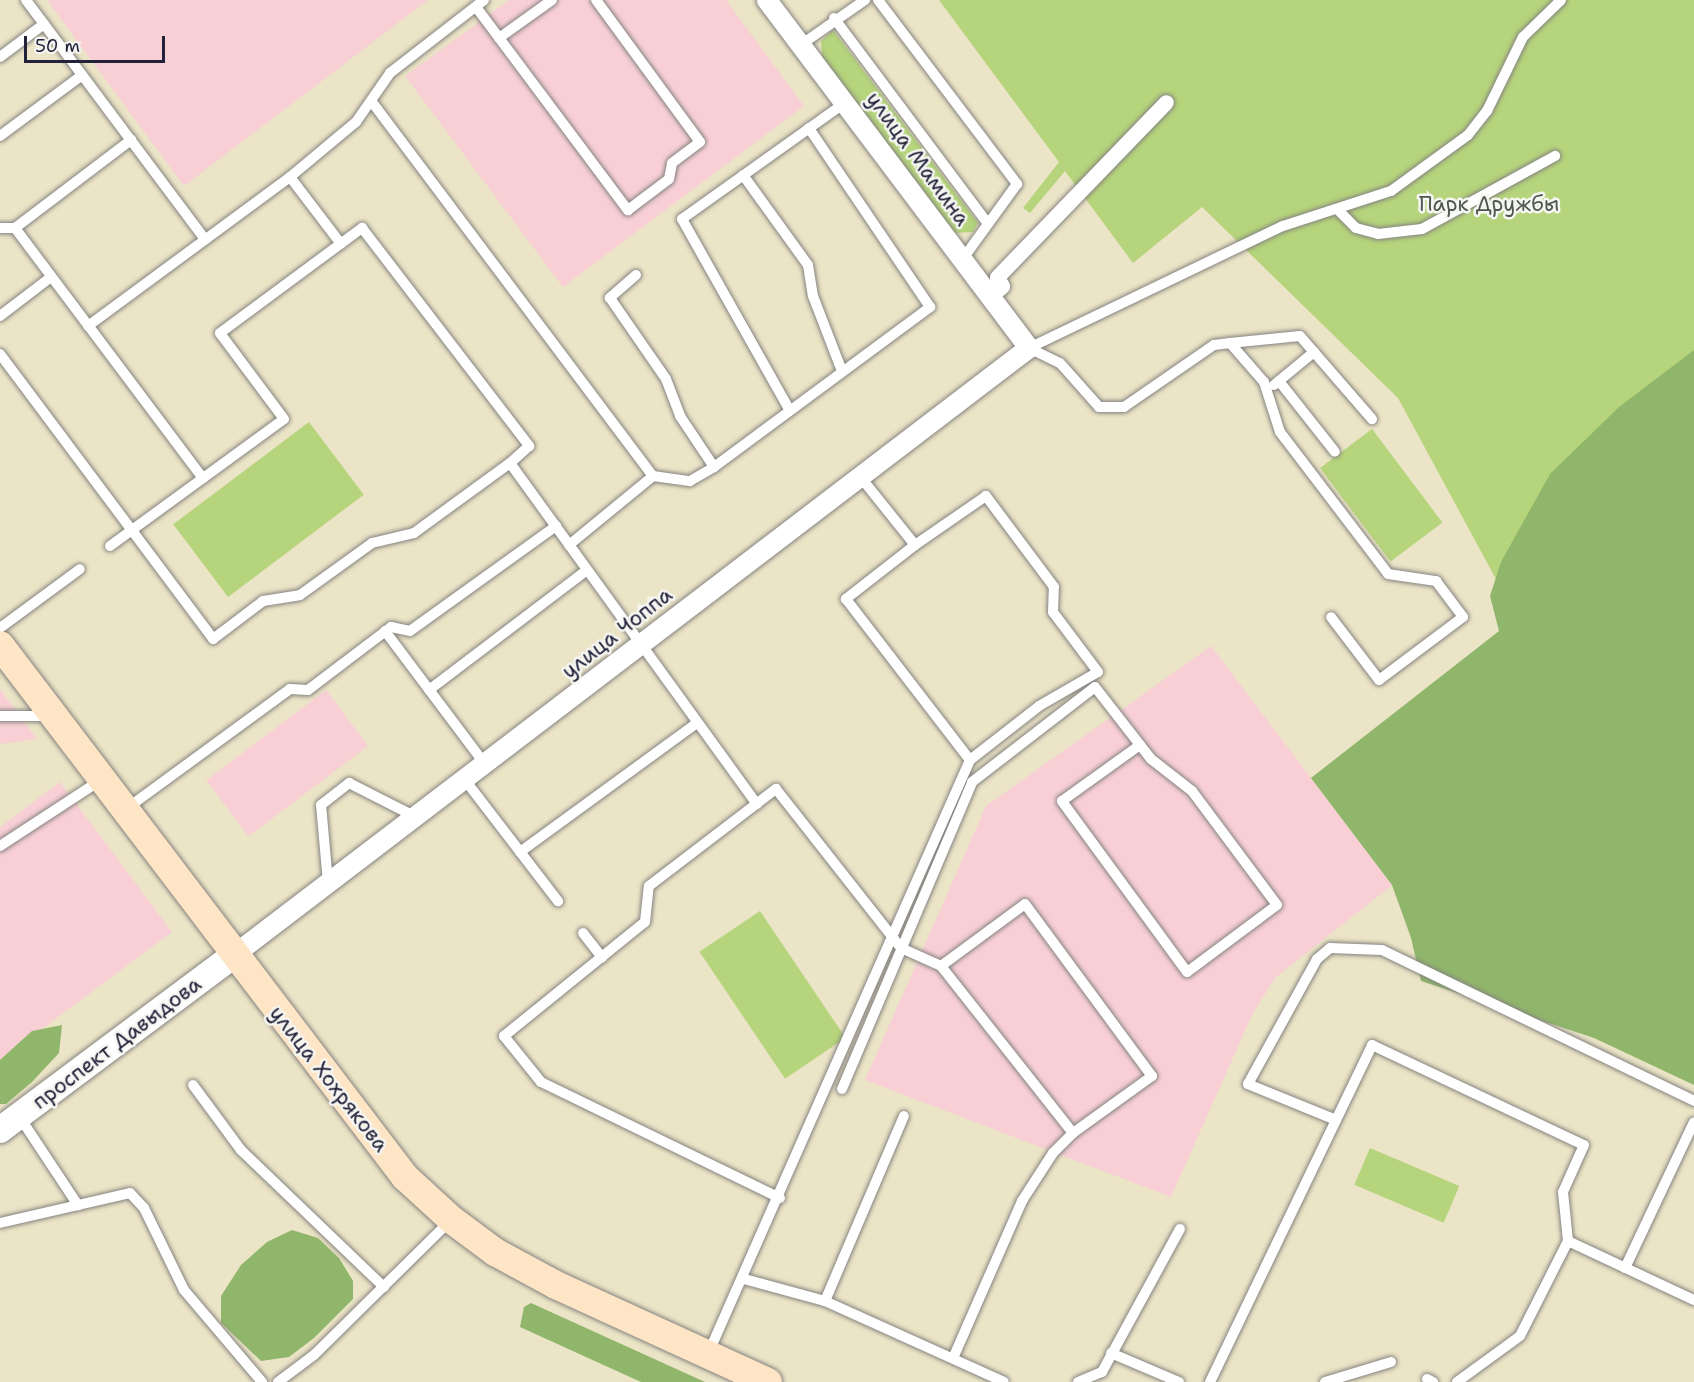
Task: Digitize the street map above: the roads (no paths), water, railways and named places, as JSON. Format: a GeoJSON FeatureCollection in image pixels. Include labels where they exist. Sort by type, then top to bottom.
{"type":"FeatureCollection","features":[{"type":"Feature","properties":{"kind":"main road","name":"улица Хохрякова"},"geometry":{"type":"LineString","coordinates":[[0,645],[405,1177],[452,1220],[495,1252],[556,1285],[768,1382]]}},
{"type":"Feature","properties":{"kind":"street","name":"улица Мамина"},"geometry":{"type":"LineString","coordinates":[[767,0],[1029,348]]}},
{"type":"Feature","properties":{"kind":"street"},"geometry":{"type":"LineString","coordinates":[[999,289],[1002,286],[997,277],[1166,102]]}},
{"type":"Feature","properties":{"kind":"street","name":"улица Чоппа"},"geometry":{"type":"LineString","coordinates":[[234,955],[1029,348]]}},
{"type":"Feature","properties":{"kind":"street","name":"проспект Давыдова"},"geometry":{"type":"LineString","coordinates":[[10,1123],[234,955]]}},
{"type":"Feature","properties":{"kind":"lane"},"geometry":{"type":"LineString","coordinates":[[26,0],[205,239]]}},
{"type":"Feature","properties":{"kind":"lane"},"geometry":{"type":"LineString","coordinates":[[499,39],[552,0]]}},
{"type":"Feature","properties":{"kind":"lane"},"geometry":{"type":"LineString","coordinates":[[88,326],[290,177],[356,123],[390,73],[480,3],[499,39],[628,210],[669,179],[672,163],[700,142],[596,0]]}},
{"type":"Feature","properties":{"kind":"lane"},"geometry":{"type":"LineString","coordinates":[[802,44],[834,18],[864,0]]}},
{"type":"Feature","properties":{"kind":"lane"},"geometry":{"type":"LineString","coordinates":[[878,0],[1017,184],[962,260]]}},
{"type":"Feature","properties":{"kind":"lane"},"geometry":{"type":"LineString","coordinates":[[1029,348],[1210,259],[1283,226],[1339,211],[1390,191],[1468,135],[1487,111],[1523,37],[1561,0]]}},
{"type":"Feature","properties":{"kind":"lane"},"geometry":{"type":"LineString","coordinates":[[834,18],[988,225]]}},
{"type":"Feature","properties":{"kind":"lane"},"geometry":{"type":"LineString","coordinates":[[0,57],[44,24]]}},
{"type":"Feature","properties":{"kind":"lane"},"geometry":{"type":"LineString","coordinates":[[0,136],[82,75]]}},
{"type":"Feature","properties":{"kind":"lane"},"geometry":{"type":"LineString","coordinates":[[372,102],[653,477]]}},
{"type":"Feature","properties":{"kind":"lane"},"geometry":{"type":"LineString","coordinates":[[789,410],[682,219],[846,102]]}},
{"type":"Feature","properties":{"kind":"lane"},"geometry":{"type":"LineString","coordinates":[[569,545],[653,477],[690,481],[714,466],[930,307],[809,128]]}},
{"type":"Feature","properties":{"kind":"lane"},"geometry":{"type":"LineString","coordinates":[[0,228],[15,228],[131,140]]}},
{"type":"Feature","properties":{"kind":"lane"},"geometry":{"type":"LineString","coordinates":[[1339,211],[1356,228],[1378,234],[1422,230],[1555,156]]}},
{"type":"Feature","properties":{"kind":"lane"},"geometry":{"type":"LineString","coordinates":[[743,175],[808,265],[813,296],[842,371]]}},
{"type":"Feature","properties":{"kind":"lane"},"geometry":{"type":"LineString","coordinates":[[290,177],[341,244]]}},
{"type":"Feature","properties":{"kind":"lane"},"geometry":{"type":"LineString","coordinates":[[15,228],[203,478]]}},
{"type":"Feature","properties":{"kind":"lane"},"geometry":{"type":"LineString","coordinates":[[0,354],[132,531],[213,639],[263,601],[300,595],[372,543],[414,533],[510,463],[529,446],[362,228],[220,333],[284,419],[132,531],[110,546]]}},
{"type":"Feature","properties":{"kind":"lane"},"geometry":{"type":"LineString","coordinates":[[636,275],[610,298],[666,379],[680,417],[714,466]]}},
{"type":"Feature","properties":{"kind":"lane"},"geometry":{"type":"LineString","coordinates":[[0,316],[51,277]]}},
{"type":"Feature","properties":{"kind":"lane"},"geometry":{"type":"LineString","coordinates":[[1029,348],[1060,363],[1099,407],[1124,407],[1214,345],[1300,336],[1372,418]]}},
{"type":"Feature","properties":{"kind":"lane"},"geometry":{"type":"LineString","coordinates":[[1230,343],[1267,391],[1280,432],[1388,574],[1436,581],[1463,617],[1379,681],[1330,617]]}},
{"type":"Feature","properties":{"kind":"lane"},"geometry":{"type":"LineString","coordinates":[[1267,391],[1314,352]]}},
{"type":"Feature","properties":{"kind":"lane"},"geometry":{"type":"LineString","coordinates":[[1279,381],[1335,452]]}},
{"type":"Feature","properties":{"kind":"lane"},"geometry":{"type":"LineString","coordinates":[[510,463],[756,804]]}},
{"type":"Feature","properties":{"kind":"lane"},"geometry":{"type":"LineString","coordinates":[[859,476],[915,545]]}},
{"type":"Feature","properties":{"kind":"lane"},"geometry":{"type":"LineString","coordinates":[[708,1354],[780,1198],[970,760],[1039,706],[1098,672],[1053,612],[1054,587],[986,496],[915,545],[846,599],[970,760]]}},
{"type":"Feature","properties":{"kind":"lane"},"geometry":{"type":"LineString","coordinates":[[124,810],[290,689],[308,690],[391,627],[410,631],[555,526]]}},
{"type":"Feature","properties":{"kind":"lane"},"geometry":{"type":"LineString","coordinates":[[0,628],[80,569]]}},
{"type":"Feature","properties":{"kind":"lane"},"geometry":{"type":"LineString","coordinates":[[429,690],[587,570]]}},
{"type":"Feature","properties":{"kind":"lane"},"geometry":{"type":"LineString","coordinates":[[385,631],[485,764]]}},
{"type":"Feature","properties":{"kind":"lane"},"geometry":{"type":"LineString","coordinates":[[842,1089],[972,782],[1095,687],[1151,759],[1192,791],[1277,906],[1187,972],[1062,801],[1140,746]]}},
{"type":"Feature","properties":{"kind":"lane"},"geometry":{"type":"LineString","coordinates":[[0,716],[54,716]]}},
{"type":"Feature","properties":{"kind":"lane"},"geometry":{"type":"LineString","coordinates":[[520,852],[697,723]]}},
{"type":"Feature","properties":{"kind":"lane"},"geometry":{"type":"LineString","coordinates":[[0,846],[101,780]]}},
{"type":"Feature","properties":{"kind":"lane"},"geometry":{"type":"LineString","coordinates":[[465,780],[558,901]]}},
{"type":"Feature","properties":{"kind":"lane"},"geometry":{"type":"LineString","coordinates":[[328,883],[321,805],[349,783],[416,817]]}},
{"type":"Feature","properties":{"kind":"lane"},"geometry":{"type":"LineString","coordinates":[[780,1198],[541,1082],[504,1036],[645,922],[649,886],[776,789],[902,948],[941,966],[1073,1133]]}},
{"type":"Feature","properties":{"kind":"lane"},"geometry":{"type":"LineString","coordinates":[[941,966],[1025,904],[1152,1076],[1073,1133],[1053,1153],[1022,1201],[953,1358]]}},
{"type":"Feature","properties":{"kind":"lane"},"geometry":{"type":"LineString","coordinates":[[583,933],[602,957]]}},
{"type":"Feature","properties":{"kind":"lane"},"geometry":{"type":"LineString","coordinates":[[1336,1120],[1248,1084],[1317,959],[1330,948],[1382,950],[1694,1101]]}},
{"type":"Feature","properties":{"kind":"lane"},"geometry":{"type":"LineString","coordinates":[[1210,1382],[1372,1045],[1584,1145],[1563,1192],[1568,1241],[1520,1336],[1457,1382]]}},
{"type":"Feature","properties":{"kind":"lane"},"geometry":{"type":"LineString","coordinates":[[193,1084],[242,1150],[384,1287]]}},
{"type":"Feature","properties":{"kind":"lane"},"geometry":{"type":"LineString","coordinates":[[825,1301],[904,1116]]}},
{"type":"Feature","properties":{"kind":"lane"},"geometry":{"type":"LineString","coordinates":[[1625,1268],[1694,1122]]}},
{"type":"Feature","properties":{"kind":"lane"},"geometry":{"type":"LineString","coordinates":[[10,1123],[78,1205]]}},
{"type":"Feature","properties":{"kind":"lane"},"geometry":{"type":"LineString","coordinates":[[0,1223],[130,1193],[144,1208],[184,1290],[262,1382]]}},
{"type":"Feature","properties":{"kind":"lane"},"geometry":{"type":"LineString","coordinates":[[278,1382],[314,1355],[452,1220]]}},
{"type":"Feature","properties":{"kind":"lane"},"geometry":{"type":"LineString","coordinates":[[1078,1382],[1102,1372],[1180,1229]]}},
{"type":"Feature","properties":{"kind":"lane"},"geometry":{"type":"LineString","coordinates":[[1568,1241],[1694,1300]]}},
{"type":"Feature","properties":{"kind":"lane"},"geometry":{"type":"LineString","coordinates":[[744,1279],[825,1301],[1004,1382]]}},
{"type":"Feature","properties":{"kind":"lane"},"geometry":{"type":"LineString","coordinates":[[1111,1353],[1179,1382]]}},
{"type":"Feature","properties":{"kind":"lane"},"geometry":{"type":"LineString","coordinates":[[1325,1382],[1391,1362]]}},
{"type":"Feature","properties":{"kind":"park label","name":"Парк Дружбы"},"geometry":{"type":"Point","coordinates":[1489,204]}}]}
